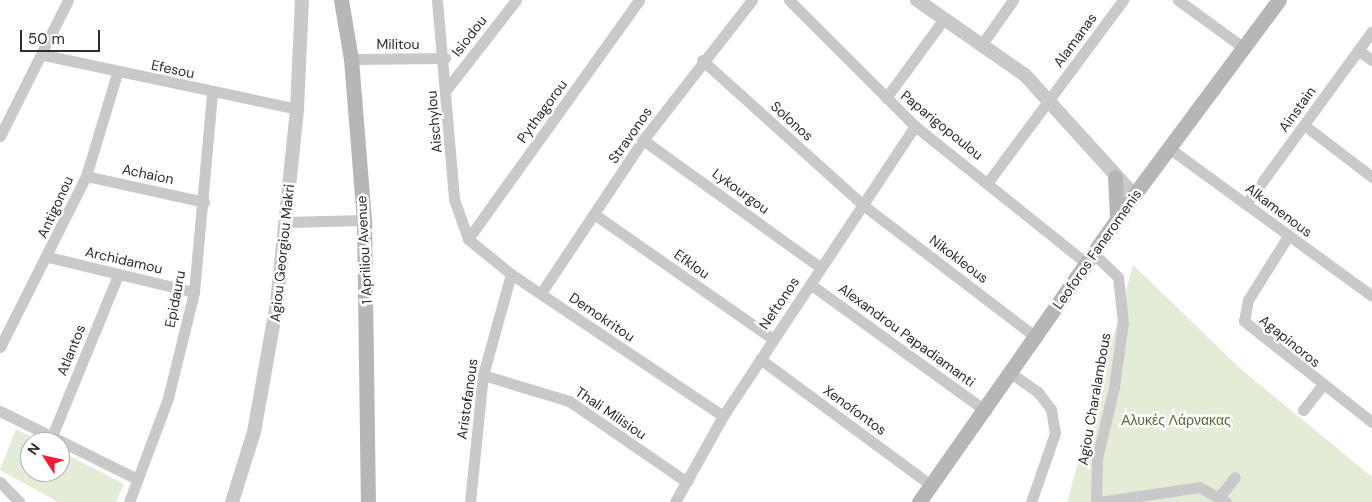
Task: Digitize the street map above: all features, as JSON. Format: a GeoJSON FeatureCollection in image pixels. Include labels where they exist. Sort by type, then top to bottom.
{"type":"FeatureCollection","features":[{"type":"Feature","properties":{"kind":"main road","name":"1 Apriliou Avenue"},"geometry":{"type":"LineString","coordinates":[[341,0],[351,59],[364,220],[368,502]]}},
{"type":"Feature","properties":{"kind":"main road","name":"Leoforos Faneromenis"},"geometry":{"type":"LineString","coordinates":[[919,502],[1012,374],[1134,195],[1279,0]]}},
{"type":"Feature","properties":{"kind":"main road"},"geometry":{"type":"LineString","coordinates":[[1115,177],[1119,198],[1116,221]]}},
{"type":"Feature","properties":{"kind":"street"},"geometry":{"type":"LineString","coordinates":[[0,136],[44,55],[68,0]]}},
{"type":"Feature","properties":{"kind":"street","name":"Agiou Georgiou Makri"},"geometry":{"type":"LineString","coordinates":[[234,502],[265,382],[286,222],[297,109],[302,0]]}},
{"type":"Feature","properties":{"kind":"street","name":"Aischylou"},"geometry":{"type":"LineString","coordinates":[[438,0],[445,58],[454,199],[468,239]]}},
{"type":"Feature","properties":{"kind":"street","name":"Isiodou"},"geometry":{"type":"LineString","coordinates":[[446,90],[516,0]]}},
{"type":"Feature","properties":{"kind":"street","name":"Pythagorou"},"geometry":{"type":"LineString","coordinates":[[468,239],[639,0]]}},
{"type":"Feature","properties":{"kind":"street","name":"Stravonos"},"geometry":{"type":"LineString","coordinates":[[541,294],[644,140],[702,60],[752,0]]}},
{"type":"Feature","properties":{"kind":"street","name":"Paparigopoulou"},"geometry":{"type":"LineString","coordinates":[[789,0],[915,126],[1090,258]]}},
{"type":"Feature","properties":{"kind":"street"},"geometry":{"type":"LineString","coordinates":[[917,0],[943,20],[982,44],[1051,98],[1115,177],[1134,195]]}},
{"type":"Feature","properties":{"kind":"street"},"geometry":{"type":"LineString","coordinates":[[982,44],[1013,0]]}},
{"type":"Feature","properties":{"kind":"street","name":"Alamanas"},"geometry":{"type":"LineString","coordinates":[[988,182],[1123,0]]}},
{"type":"Feature","properties":{"kind":"street"},"geometry":{"type":"LineString","coordinates":[[1178,0],[1244,48]]}},
{"type":"Feature","properties":{"kind":"street"},"geometry":{"type":"LineString","coordinates":[[886,98],[943,20]]}},
{"type":"Feature","properties":{"kind":"street","name":"Ainstain"},"geometry":{"type":"LineString","coordinates":[[1246,204],[1372,31]]}},
{"type":"Feature","properties":{"kind":"street"},"geometry":{"type":"LineString","coordinates":[[1358,50],[1372,60]]}},
{"type":"Feature","properties":{"kind":"street","name":"Efesou"},"geometry":{"type":"LineString","coordinates":[[44,55],[117,73],[297,109]]}},
{"type":"Feature","properties":{"kind":"street","name":"Militou"},"geometry":{"type":"LineString","coordinates":[[351,59],[445,58]]}},
{"type":"Feature","properties":{"kind":"street","name":"Solonos"},"geometry":{"type":"LineString","coordinates":[[702,60],[863,205]]}},
{"type":"Feature","properties":{"kind":"street","name":"Antigonou"},"geometry":{"type":"LineString","coordinates":[[0,347],[48,257],[86,176],[117,73]]}},
{"type":"Feature","properties":{"kind":"street","name":"Epidauru"},"geometry":{"type":"LineString","coordinates":[[128,502],[168,398],[194,292],[204,202],[212,93]]}},
{"type":"Feature","properties":{"kind":"street","name":"Neftonos"},"geometry":{"type":"LineString","coordinates":[[675,502],[722,416],[915,126]]}},
{"type":"Feature","properties":{"kind":"street"},"geometry":{"type":"LineString","coordinates":[[1304,126],[1372,177]]}},
{"type":"Feature","properties":{"kind":"street","name":"Lykourgou"},"geometry":{"type":"LineString","coordinates":[[644,140],[821,268]]}},
{"type":"Feature","properties":{"kind":"street","name":"Alkamenous"},"geometry":{"type":"LineString","coordinates":[[1169,148],[1372,296]]}},
{"type":"Feature","properties":{"kind":"street","name":"Achaion"},"geometry":{"type":"LineString","coordinates":[[86,176],[204,202]]}},
{"type":"Feature","properties":{"kind":"street","name":"Nikokleous"},"geometry":{"type":"LineString","coordinates":[[863,205],[1037,338]]}},
{"type":"Feature","properties":{"kind":"street","name":"Efklou"},"geometry":{"type":"LineString","coordinates":[[594,214],[773,339]]}},
{"type":"Feature","properties":{"kind":"street"},"geometry":{"type":"LineString","coordinates":[[286,222],[364,220]]}},
{"type":"Feature","properties":{"kind":"street","name":"Agapinoros"},"geometry":{"type":"LineString","coordinates":[[1288,236],[1248,300],[1244,321],[1322,386],[1372,422]]}},
{"type":"Feature","properties":{"kind":"street","name":"Demokritou"},"geometry":{"type":"LineString","coordinates":[[468,239],[511,274],[722,416]]}},
{"type":"Feature","properties":{"kind":"street","name":"Archidamou"},"geometry":{"type":"LineString","coordinates":[[48,257],[118,276],[194,292]]}},
{"type":"Feature","properties":{"kind":"street","name":"Agiou Charalambous"},"geometry":{"type":"LineString","coordinates":[[1090,258],[1118,277],[1123,322],[1114,387],[1097,459],[1097,502]]}},
{"type":"Feature","properties":{"kind":"street","name":"Aristofanous"},"geometry":{"type":"LineString","coordinates":[[470,502],[483,374],[511,274]]}},
{"type":"Feature","properties":{"kind":"street","name":"Atlantos"},"geometry":{"type":"LineString","coordinates":[[54,432],[118,276]]}},
{"type":"Feature","properties":{"kind":"street","name":"Alexandrou Papadiamanti"},"geometry":{"type":"LineString","coordinates":[[810,284],[986,411]]}},
{"type":"Feature","properties":{"kind":"street","name":"Xenofontos"},"geometry":{"type":"LineString","coordinates":[[760,359],[931,485]]}},
{"type":"Feature","properties":{"kind":"street","name":"Thali Milisiou"},"geometry":{"type":"LineString","coordinates":[[483,374],[568,401],[687,482]]}},
{"type":"Feature","properties":{"kind":"street"},"geometry":{"type":"LineString","coordinates":[[1012,374],[1038,392],[1052,409],[1055,433],[1031,502]]}},
{"type":"Feature","properties":{"kind":"street"},"geometry":{"type":"LineString","coordinates":[[1303,410],[1322,386]]}},
{"type":"Feature","properties":{"kind":"street"},"geometry":{"type":"LineString","coordinates":[[0,411],[44,432]]}},
{"type":"Feature","properties":{"kind":"street"},"geometry":{"type":"LineString","coordinates":[[70,445],[138,479]]}},
{"type":"Feature","properties":{"kind":"street"},"geometry":{"type":"LineString","coordinates":[[1097,502],[1192,487],[1223,499],[1235,477]]}},
{"type":"Feature","properties":{"kind":"street"},"geometry":{"type":"LineString","coordinates":[[0,482],[19,502]]}},
{"type":"Feature","properties":{"kind":"green space","name":"Αλυκές Λάρνακας"},"geometry":{"type":"Polygon","coordinates":[[[1133,265],[1242,370],[1372,477],[1372,502],[1067,502],[1133,265]]]}},
{"type":"Feature","properties":{"kind":"green space"},"geometry":{"type":"Polygon","coordinates":[[[16,429],[22,432],[20,432],[20,481],[0,470],[16,429]]]}},
{"type":"Feature","properties":{"kind":"green space"},"geometry":{"type":"Polygon","coordinates":[[[70,456],[124,484],[116,502],[58,502],[22,482],[70,482],[70,456]]]}}]}
